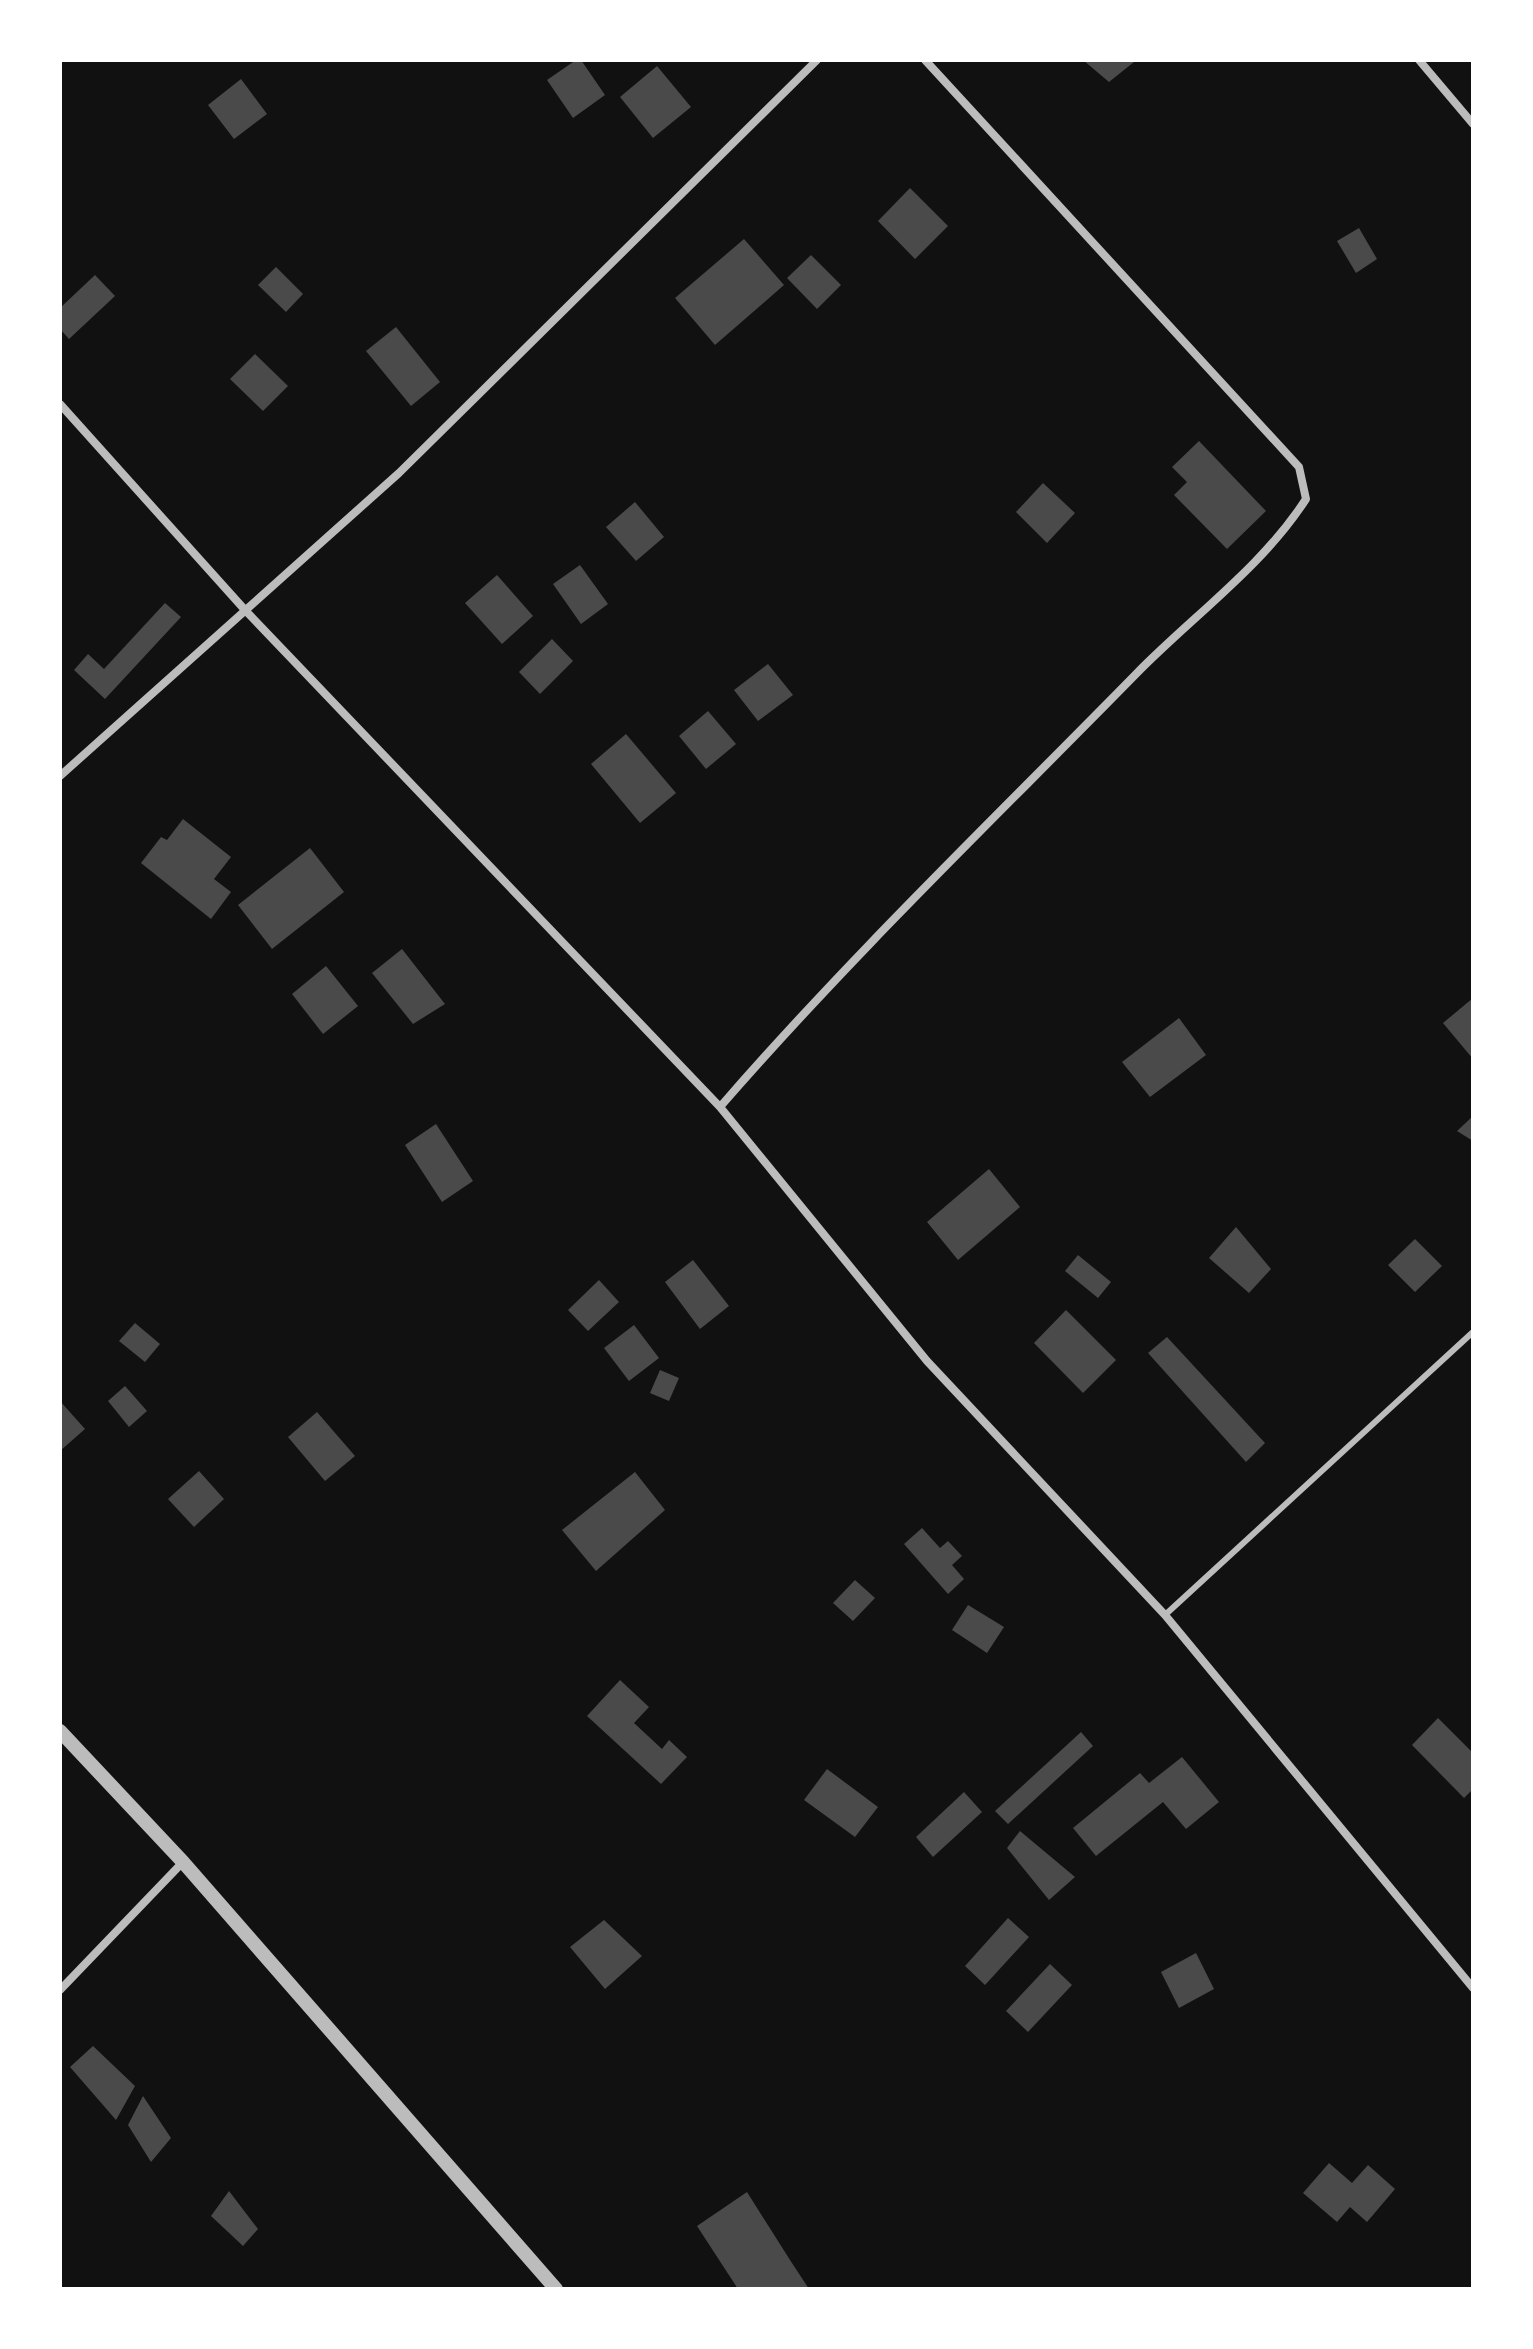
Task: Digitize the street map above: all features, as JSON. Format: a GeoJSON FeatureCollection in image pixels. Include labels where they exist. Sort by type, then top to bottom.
{"type":"FeatureCollection","features":[{"type":"Feature","properties":{"kind":"street"},"geometry":{"type":"LineString","coordinates":[[60,776],[399,473],[817,60]]}},
{"type":"Feature","properties":{"kind":"street"},"geometry":{"type":"LineString","coordinates":[[720,1107],[795,1021],[1172,637],[1285,531],[1306,499],[1299,467],[925,60]]}},
{"type":"Feature","properties":{"kind":"street"},"geometry":{"type":"LineString","coordinates":[[1419,60],[1473,124]]}},
{"type":"Feature","properties":{"kind":"street"},"geometry":{"type":"LineString","coordinates":[[60,404],[245,610],[720,1107],[927,1361],[1165,1615],[1473,1988]]}},
{"type":"Feature","properties":{"kind":"street"},"geometry":{"type":"LineString","coordinates":[[60,1731],[183,1862],[556,2289]]}},
{"type":"Feature","properties":{"kind":"street"},"geometry":{"type":"LineString","coordinates":[[60,1990],[183,1862]]}},
{"type":"Feature","properties":{"kind":"lane"},"geometry":{"type":"LineString","coordinates":[[1165,1615],[1473,1332]]}},
{"type":"Feature","properties":{"kind":"building"},"geometry":{"type":"Polygon","coordinates":[[[576,60],[581,60],[605,95],[573,118],[547,80],[576,60]]]}},
{"type":"Feature","properties":{"kind":"building"},"geometry":{"type":"Polygon","coordinates":[[[1083,60],[1133,60],[1134,62],[1109,82],[1083,60]]]}},
{"type":"Feature","properties":{"kind":"building"},"geometry":{"type":"Polygon","coordinates":[[[657,66],[691,107],[653,138],[620,97],[657,66]]]}},
{"type":"Feature","properties":{"kind":"building"},"geometry":{"type":"Polygon","coordinates":[[[241,79],[267,114],[234,139],[208,105],[241,79]]]}},
{"type":"Feature","properties":{"kind":"building"},"geometry":{"type":"Polygon","coordinates":[[[910,188],[948,226],[915,259],[878,221],[910,188]]]}},
{"type":"Feature","properties":{"kind":"building"},"geometry":{"type":"Polygon","coordinates":[[[1359,228],[1377,259],[1356,273],[1337,241],[1359,228]]]}},
{"type":"Feature","properties":{"kind":"building"},"geometry":{"type":"Polygon","coordinates":[[[744,239],[784,285],[715,345],[675,298],[744,239]]]}},
{"type":"Feature","properties":{"kind":"building"},"geometry":{"type":"Polygon","coordinates":[[[811,255],[841,285],[817,309],[787,278],[811,255]]]}},
{"type":"Feature","properties":{"kind":"building"},"geometry":{"type":"Polygon","coordinates":[[[276,267],[303,294],[286,312],[258,285],[276,267]]]}},
{"type":"Feature","properties":{"kind":"building"},"geometry":{"type":"Polygon","coordinates":[[[95,275],[115,296],[69,339],[60,329],[60,308],[95,275]]]}},
{"type":"Feature","properties":{"kind":"building"},"geometry":{"type":"Polygon","coordinates":[[[396,327],[440,382],[411,406],[366,351],[396,327]]]}},
{"type":"Feature","properties":{"kind":"building"},"geometry":{"type":"Polygon","coordinates":[[[255,354],[288,386],[263,411],[230,379],[255,354]]]}},
{"type":"Feature","properties":{"kind":"building"},"geometry":{"type":"Polygon","coordinates":[[[1199,441],[1266,511],[1227,549],[1174,495],[1187,482],[1172,467],[1199,441]]]}},
{"type":"Feature","properties":{"kind":"building"},"geometry":{"type":"Polygon","coordinates":[[[1043,483],[1075,513],[1047,543],[1016,512],[1043,483]]]}},
{"type":"Feature","properties":{"kind":"building"},"geometry":{"type":"Polygon","coordinates":[[[635,502],[664,537],[636,561],[606,527],[635,502]]]}},
{"type":"Feature","properties":{"kind":"building"},"geometry":{"type":"Polygon","coordinates":[[[580,565],[608,604],[581,624],[553,584],[580,565]]]}},
{"type":"Feature","properties":{"kind":"building"},"geometry":{"type":"Polygon","coordinates":[[[497,575],[533,616],[502,644],[465,603],[497,575]]]}},
{"type":"Feature","properties":{"kind":"building"},"geometry":{"type":"Polygon","coordinates":[[[165,603],[181,617],[105,699],[74,670],[88,654],[104,669],[165,603]]]}},
{"type":"Feature","properties":{"kind":"building"},"geometry":{"type":"Polygon","coordinates":[[[552,639],[573,661],[540,694],[519,672],[552,639]]]}},
{"type":"Feature","properties":{"kind":"building"},"geometry":{"type":"Polygon","coordinates":[[[768,664],[793,695],[758,721],[734,690],[768,664]]]}},
{"type":"Feature","properties":{"kind":"building"},"geometry":{"type":"Polygon","coordinates":[[[708,711],[736,744],[706,769],[679,736],[708,711]]]}},
{"type":"Feature","properties":{"kind":"building"},"geometry":{"type":"Polygon","coordinates":[[[626,734],[676,793],[640,823],[591,764],[626,734]]]}},
{"type":"Feature","properties":{"kind":"building"},"geometry":{"type":"Polygon","coordinates":[[[183,819],[231,857],[214,879],[231,892],[211,919],[141,863],[161,837],[167,840],[183,819]]]}},
{"type":"Feature","properties":{"kind":"building"},"geometry":{"type":"Polygon","coordinates":[[[310,848],[344,892],[272,949],[238,905],[310,848]]]}},
{"type":"Feature","properties":{"kind":"building"},"geometry":{"type":"Polygon","coordinates":[[[402,949],[445,1004],[413,1024],[372,973],[402,949]]]}},
{"type":"Feature","properties":{"kind":"building"},"geometry":{"type":"Polygon","coordinates":[[[326,966],[358,1006],[323,1034],[292,994],[326,966]]]}},
{"type":"Feature","properties":{"kind":"building"},"geometry":{"type":"Polygon","coordinates":[[[1473,998],[1473,1059],[1443,1023],[1473,998]]]}},
{"type":"Feature","properties":{"kind":"building"},"geometry":{"type":"Polygon","coordinates":[[[1179,1018],[1206,1055],[1150,1097],[1122,1062],[1179,1018]]]}},
{"type":"Feature","properties":{"kind":"building"},"geometry":{"type":"Polygon","coordinates":[[[1473,1116],[1473,1141],[1457,1131],[1473,1116]]]}},
{"type":"Feature","properties":{"kind":"building"},"geometry":{"type":"Polygon","coordinates":[[[436,1124],[473,1181],[442,1202],[405,1145],[436,1124]]]}},
{"type":"Feature","properties":{"kind":"building"},"geometry":{"type":"Polygon","coordinates":[[[989,1169],[1020,1207],[958,1260],[927,1222],[989,1169]]]}},
{"type":"Feature","properties":{"kind":"building"},"geometry":{"type":"Polygon","coordinates":[[[1236,1227],[1271,1269],[1249,1293],[1209,1258],[1236,1227]]]}},
{"type":"Feature","properties":{"kind":"building"},"geometry":{"type":"Polygon","coordinates":[[[1415,1239],[1442,1266],[1415,1292],[1388,1265],[1415,1239]]]}},
{"type":"Feature","properties":{"kind":"building"},"geometry":{"type":"Polygon","coordinates":[[[1078,1255],[1111,1282],[1098,1298],[1065,1271],[1078,1255]]]}},
{"type":"Feature","properties":{"kind":"building"},"geometry":{"type":"Polygon","coordinates":[[[693,1260],[729,1306],[700,1329],[665,1282],[693,1260]]]}},
{"type":"Feature","properties":{"kind":"building"},"geometry":{"type":"Polygon","coordinates":[[[599,1280],[619,1302],[588,1331],[568,1310],[599,1280]]]}},
{"type":"Feature","properties":{"kind":"building"},"geometry":{"type":"Polygon","coordinates":[[[1066,1310],[1116,1360],[1083,1393],[1034,1343],[1066,1310]]]}},
{"type":"Feature","properties":{"kind":"building"},"geometry":{"type":"Polygon","coordinates":[[[135,1323],[160,1344],[145,1362],[119,1341],[135,1323]]]}},
{"type":"Feature","properties":{"kind":"building"},"geometry":{"type":"Polygon","coordinates":[[[634,1325],[659,1358],[629,1381],[604,1348],[634,1325]]]}},
{"type":"Feature","properties":{"kind":"building"},"geometry":{"type":"Polygon","coordinates":[[[1167,1337],[1265,1443],[1246,1462],[1148,1353],[1167,1337]]]}},
{"type":"Feature","properties":{"kind":"building"},"geometry":{"type":"Polygon","coordinates":[[[660,1370],[679,1378],[669,1401],[650,1393],[660,1370]]]}},
{"type":"Feature","properties":{"kind":"building"},"geometry":{"type":"Polygon","coordinates":[[[125,1386],[147,1411],[129,1427],[108,1401],[125,1386]]]}},
{"type":"Feature","properties":{"kind":"building"},"geometry":{"type":"Polygon","coordinates":[[[60,1401],[85,1429],[60,1451],[60,1401]]]}},
{"type":"Feature","properties":{"kind":"building"},"geometry":{"type":"Polygon","coordinates":[[[317,1412],[355,1456],[325,1481],[288,1437],[317,1412]]]}},
{"type":"Feature","properties":{"kind":"building"},"geometry":{"type":"Polygon","coordinates":[[[199,1471],[224,1499],[194,1527],[168,1499],[199,1471]]]}},
{"type":"Feature","properties":{"kind":"building"},"geometry":{"type":"Polygon","coordinates":[[[635,1472],[665,1510],[596,1571],[562,1530],[635,1472]]]}},
{"type":"Feature","properties":{"kind":"building"},"geometry":{"type":"Polygon","coordinates":[[[922,1528],[940,1548],[948,1541],[962,1556],[952,1565],[964,1579],[948,1594],[904,1544],[922,1528]]]}},
{"type":"Feature","properties":{"kind":"building"},"geometry":{"type":"Polygon","coordinates":[[[855,1580],[875,1598],[853,1621],[833,1603],[855,1580]]]}},
{"type":"Feature","properties":{"kind":"building"},"geometry":{"type":"Polygon","coordinates":[[[968,1605],[1004,1627],[987,1653],[952,1630],[968,1605]]]}},
{"type":"Feature","properties":{"kind":"building"},"geometry":{"type":"Polygon","coordinates":[[[620,1680],[649,1707],[634,1723],[662,1749],[669,1740],[687,1757],[661,1784],[587,1716],[620,1680]]]}},
{"type":"Feature","properties":{"kind":"building"},"geometry":{"type":"Polygon","coordinates":[[[1438,1718],[1473,1753],[1473,1789],[1464,1798],[1412,1745],[1438,1718]]]}},
{"type":"Feature","properties":{"kind":"building"},"geometry":{"type":"Polygon","coordinates":[[[1081,1732],[1093,1746],[1008,1824],[995,1811],[1081,1732]]]}},
{"type":"Feature","properties":{"kind":"building"},"geometry":{"type":"Polygon","coordinates":[[[1182,1757],[1219,1802],[1186,1829],[1163,1802],[1096,1856],[1073,1828],[1140,1773],[1149,1783],[1182,1757]]]}},
{"type":"Feature","properties":{"kind":"building"},"geometry":{"type":"Polygon","coordinates":[[[827,1769],[878,1807],[855,1837],[804,1800],[827,1769]]]}},
{"type":"Feature","properties":{"kind":"building"},"geometry":{"type":"Polygon","coordinates":[[[964,1792],[982,1812],[933,1857],[916,1837],[964,1792]]]}},
{"type":"Feature","properties":{"kind":"building"},"geometry":{"type":"Polygon","coordinates":[[[1020,1831],[1075,1877],[1049,1900],[1007,1848],[1020,1831]]]}},
{"type":"Feature","properties":{"kind":"building"},"geometry":{"type":"Polygon","coordinates":[[[1008,1918],[1029,1937],[985,1985],[965,1966],[1008,1918]]]}},
{"type":"Feature","properties":{"kind":"building"},"geometry":{"type":"Polygon","coordinates":[[[604,1920],[642,1956],[605,1989],[570,1947],[604,1920]]]}},
{"type":"Feature","properties":{"kind":"building"},"geometry":{"type":"Polygon","coordinates":[[[1196,1953],[1214,1989],[1179,2008],[1161,1972],[1196,1953]]]}},
{"type":"Feature","properties":{"kind":"building"},"geometry":{"type":"Polygon","coordinates":[[[1050,1964],[1072,1985],[1028,2032],[1006,2011],[1050,1964]]]}},
{"type":"Feature","properties":{"kind":"building"},"geometry":{"type":"Polygon","coordinates":[[[93,2046],[135,2086],[116,2120],[70,2067],[93,2046]]]}},
{"type":"Feature","properties":{"kind":"building"},"geometry":{"type":"Polygon","coordinates":[[[143,2096],[171,2138],[151,2162],[128,2125],[143,2096]]]}},
{"type":"Feature","properties":{"kind":"building"},"geometry":{"type":"Polygon","coordinates":[[[1329,2163],[1352,2183],[1368,2165],[1395,2189],[1367,2222],[1350,2207],[1337,2222],[1303,2193],[1329,2163]]]}},
{"type":"Feature","properties":{"kind":"building"},"geometry":{"type":"Polygon","coordinates":[[[229,2191],[258,2229],[243,2246],[211,2216],[229,2191]]]}},
{"type":"Feature","properties":{"kind":"building"},"geometry":{"type":"Polygon","coordinates":[[[747,2192],[809,2289],[738,2289],[697,2226],[747,2192]]]}}]}
